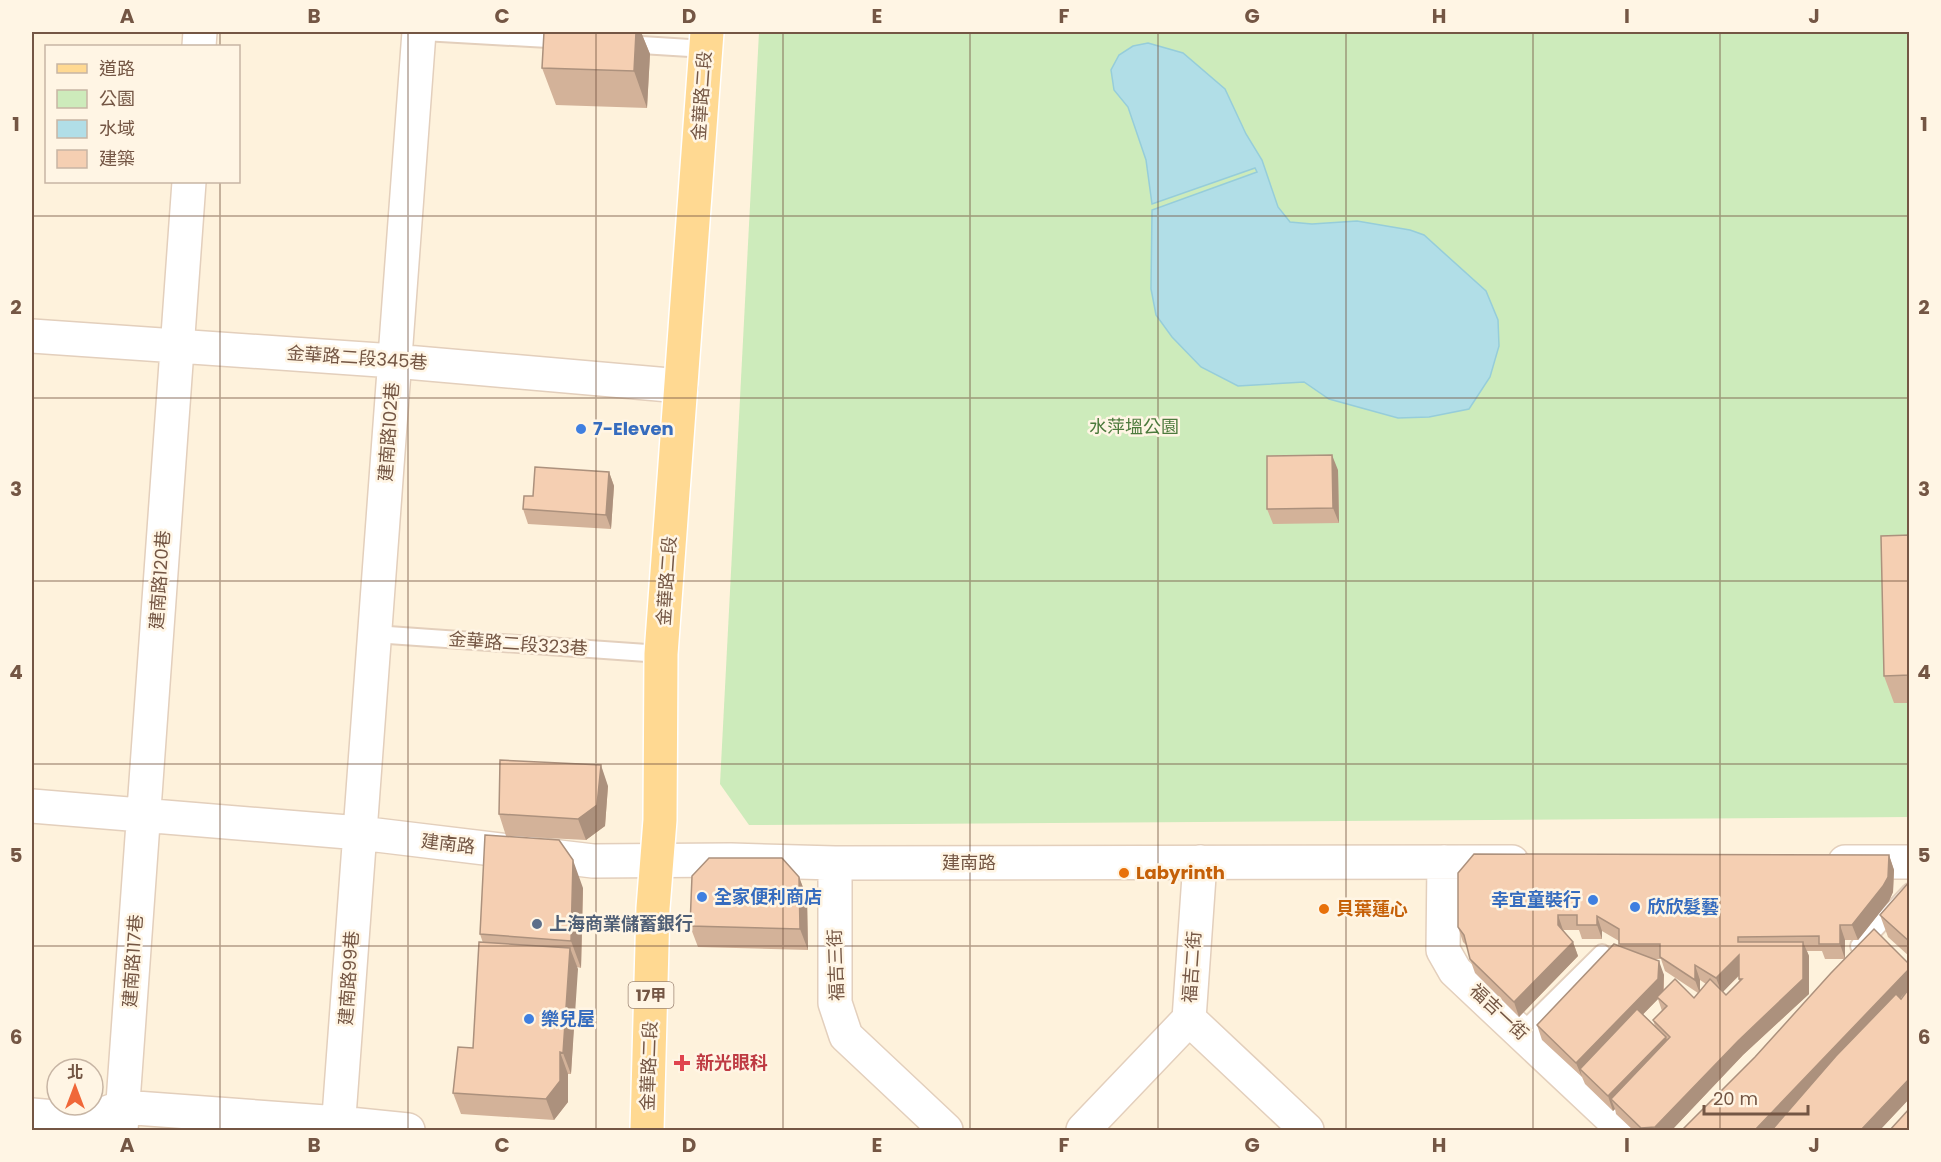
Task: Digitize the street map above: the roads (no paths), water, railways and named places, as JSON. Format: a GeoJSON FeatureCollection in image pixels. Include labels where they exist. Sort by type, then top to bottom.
{"type":"FeatureCollection","features":[{"type":"Feature","properties":{"kind":"main road","name":"金華路二段"},"geometry":{"type":"LineString","coordinates":[[647,1131],[653,908],[660,820],[661,654],[706,40]]}},
{"type":"Feature","properties":{"kind":"street","name":"建南路102巷"},"geometry":{"type":"LineString","coordinates":[[360,833],[394,360],[421,32]]}},
{"type":"Feature","properties":{"kind":"street","name":"建南路120巷"},"geometry":{"type":"LineString","coordinates":[[143,815],[189,183]]}},
{"type":"Feature","properties":{"kind":"street","name":"金華路二段345巷"},"geometry":{"type":"LineString","coordinates":[[32,336],[394,360],[681,386]]}},
{"type":"Feature","properties":{"kind":"street","name":"建南路"},"geometry":{"type":"LineString","coordinates":[[32,806],[360,833],[593,861],[658,859],[835,863],[1539,862]]}},
{"type":"Feature","properties":{"kind":"street","name":"建南路117巷"},"geometry":{"type":"LineString","coordinates":[[122,1119],[143,815]]}},
{"type":"Feature","properties":{"kind":"street","name":"建南路99巷"},"geometry":{"type":"LineString","coordinates":[[339,1127],[360,833]]}},
{"type":"Feature","properties":{"kind":"street","name":"福吉二街"},"geometry":{"type":"LineString","coordinates":[[1200,862],[1189,1019],[1307,1131]]}},
{"type":"Feature","properties":{"kind":"street","name":"福吉一街"},"geometry":{"type":"LineString","coordinates":[[1444,862],[1443,950],[1455,971],[1624,1131]]}},
{"type":"Feature","properties":{"kind":"street"},"geometry":{"type":"LineString","coordinates":[[1813,862],[1910,862]]}},
{"type":"Feature","properties":{"kind":"street","name":"福吉三街"},"geometry":{"type":"LineString","coordinates":[[835,863],[835,1003],[846,1036],[946,1131]]}},
{"type":"Feature","properties":{"kind":"street"},"geometry":{"type":"LineString","coordinates":[[1083,1131],[1189,1019]]}},
{"type":"Feature","properties":{"kind":"street"},"geometry":{"type":"LineString","coordinates":[[32,1115],[88,1120],[122,1119],[408,1131]]}},
{"type":"Feature","properties":{"kind":"lane"},"geometry":{"type":"LineString","coordinates":[[421,32],[588,42]]}},
{"type":"Feature","properties":{"kind":"lane"},"geometry":{"type":"LineString","coordinates":[[611,43],[706,40]]}},
{"type":"Feature","properties":{"kind":"lane","name":"金華路二段323巷"},"geometry":{"type":"LineString","coordinates":[[374,634],[661,654]]}},
{"type":"Feature","properties":{"kind":"lane"},"geometry":{"type":"LineString","coordinates":[[1846,960],[1910,892]]}},
{"type":"Feature","properties":{"kind":"lane"},"geometry":{"type":"LineString","coordinates":[[1521,1033],[1602,953]]}},
{"type":"Feature","properties":{"kind":"water"},"geometry":{"type":"Polygon","coordinates":[[[1148,43],[1183,53],[1225,89],[1246,134],[1262,160],[1278,207],[1290,222],[1312,224],[1357,221],[1410,230],[1424,235],[1486,291],[1498,320],[1499,346],[1490,377],[1469,409],[1429,417],[1398,418],[1329,399],[1304,382],[1238,386],[1201,367],[1172,337],[1156,315],[1151,289],[1152,210],[1257,172],[1255,168],[1152,204],[1146,160],[1128,107],[1114,90],[1111,70],[1119,55],[1133,46],[1148,43]]]}},
{"type":"Feature","properties":{"kind":"place","name":"7-Eleven"},"geometry":{"type":"Point","coordinates":[581,429]}},
{"type":"Feature","properties":{"kind":"place","name":"Labyrinth"},"geometry":{"type":"Point","coordinates":[1124,873]}},
{"type":"Feature","properties":{"kind":"place","name":"全家便利商店"},"geometry":{"type":"Point","coordinates":[702,897]}},
{"type":"Feature","properties":{"kind":"place","name":"幸宜童裝行"},"geometry":{"type":"Point","coordinates":[1593,900]}},
{"type":"Feature","properties":{"kind":"place","name":"欣欣髮藝"},"geometry":{"type":"Point","coordinates":[1635,907]}},
{"type":"Feature","properties":{"kind":"place","name":"貝葉蓮心"},"geometry":{"type":"Point","coordinates":[1324,909]}},
{"type":"Feature","properties":{"kind":"place","name":"上海商業儲蓄銀行"},"geometry":{"type":"Point","coordinates":[537,924]}},
{"type":"Feature","properties":{"kind":"place","name":"樂兒屋"},"geometry":{"type":"Point","coordinates":[529,1019]}},
{"type":"Feature","properties":{"kind":"place","name":"新光眼科"},"geometry":{"type":"Point","coordinates":[682,1063]}},
{"type":"Feature","properties":{"kind":"park label","name":"水萍塭公園"},"geometry":{"type":"Point","coordinates":[1134,427]}}]}
